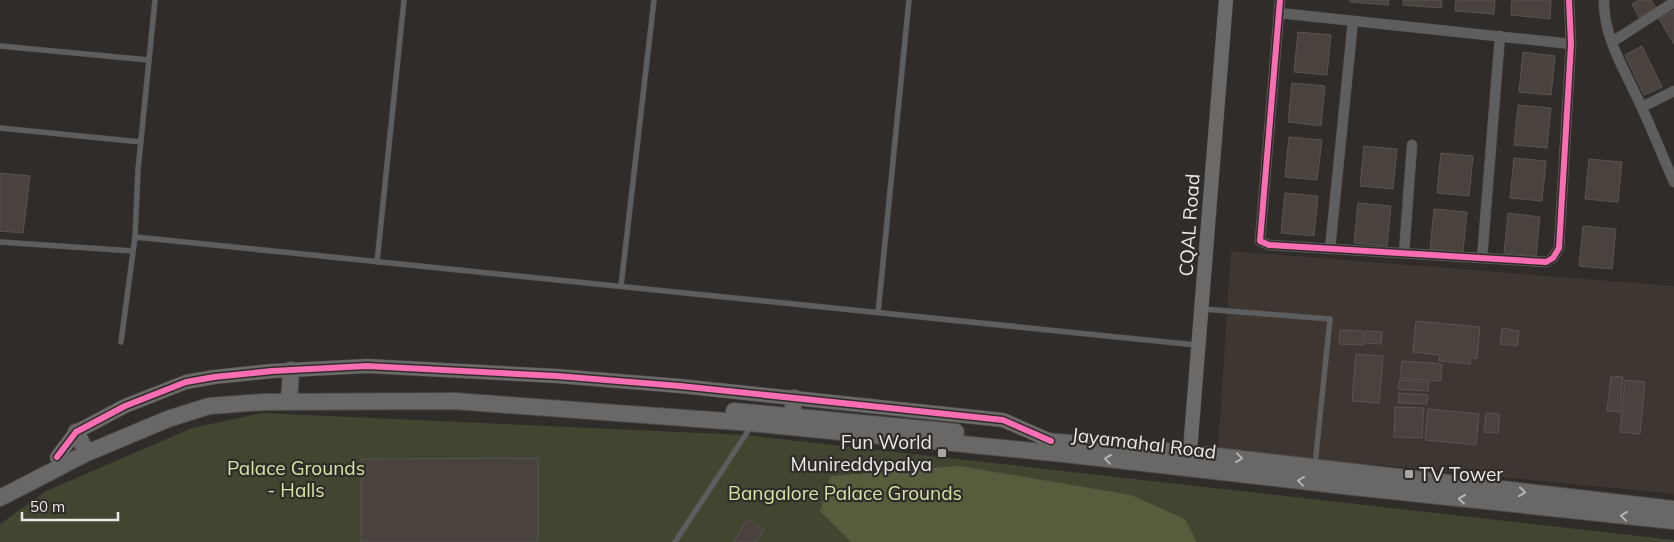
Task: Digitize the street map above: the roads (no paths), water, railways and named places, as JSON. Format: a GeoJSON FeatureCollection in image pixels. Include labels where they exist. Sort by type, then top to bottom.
{"type":"FeatureCollection","features":[{"type":"Feature","properties":{"kind":"main road"},"geometry":{"type":"LineString","coordinates":[[289,397],[291,370]]}},
{"type":"Feature","properties":{"kind":"main road","name":"Jayamahal Road"},"geometry":{"type":"LineString","coordinates":[[5,490],[57,457],[82,444],[209,406],[289,397],[454,401],[791,422],[1051,441],[1190,460],[1674,516]]}},
{"type":"Feature","properties":{"kind":"main road"},"geometry":{"type":"LineString","coordinates":[[791,422],[794,398]]}},
{"type":"Feature","properties":{"kind":"main road","name":"Jayamahal Road"},"geometry":{"type":"LineString","coordinates":[[791,422],[1064,454],[1314,468],[1674,516]]}},
{"type":"Feature","properties":{"kind":"main road","name":"Jayamahal Road"},"geometry":{"type":"LineString","coordinates":[[5,490],[82,444]]}},
{"type":"Feature","properties":{"kind":"street","name":"CQAL Road"},"geometry":{"type":"LineString","coordinates":[[1190,460],[1226,0]]}},
{"type":"Feature","properties":{"kind":"street"},"geometry":{"type":"LineString","coordinates":[[1280,0],[1260,240],[1269,245],[1546,262],[1554,258],[1559,248],[1571,44],[1569,0]]}},
{"type":"Feature","properties":{"kind":"street"},"geometry":{"type":"LineString","coordinates":[[1604,0],[1604,11],[1612,42],[1674,182]]}},
{"type":"Feature","properties":{"kind":"street"},"geometry":{"type":"LineString","coordinates":[[1612,42],[1674,2]]}},
{"type":"Feature","properties":{"kind":"street"},"geometry":{"type":"LineString","coordinates":[[1279,13],[1571,44]]}},
{"type":"Feature","properties":{"kind":"street"},"geometry":{"type":"LineString","coordinates":[[1330,249],[1353,21]]}},
{"type":"Feature","properties":{"kind":"street"},"geometry":{"type":"LineString","coordinates":[[1482,258],[1500,36]]}},
{"type":"Feature","properties":{"kind":"street"},"geometry":{"type":"LineString","coordinates":[[1642,107],[1674,91]]}},
{"type":"Feature","properties":{"kind":"street"},"geometry":{"type":"LineString","coordinates":[[1404,253],[1412,145]]}},
{"type":"Feature","properties":{"kind":"street"},"geometry":{"type":"LineString","coordinates":[[82,444],[125,406],[186,382],[214,377],[291,370],[367,366],[556,376],[680,386],[1002,420],[1051,441]]}},
{"type":"Feature","properties":{"kind":"lane"},"geometry":{"type":"LineString","coordinates":[[121,342],[135,237],[141,142],[155,0]]}},
{"type":"Feature","properties":{"kind":"lane"},"geometry":{"type":"LineString","coordinates":[[377,262],[404,0]]}},
{"type":"Feature","properties":{"kind":"lane"},"geometry":{"type":"LineString","coordinates":[[621,286],[654,0]]}},
{"type":"Feature","properties":{"kind":"lane"},"geometry":{"type":"LineString","coordinates":[[878,313],[909,0]]}},
{"type":"Feature","properties":{"kind":"lane"},"geometry":{"type":"LineString","coordinates":[[0,46],[149,60]]}},
{"type":"Feature","properties":{"kind":"lane"},"geometry":{"type":"LineString","coordinates":[[0,128],[141,142]]}},
{"type":"Feature","properties":{"kind":"lane"},"geometry":{"type":"LineString","coordinates":[[135,237],[1199,345]]}},
{"type":"Feature","properties":{"kind":"lane"},"geometry":{"type":"LineString","coordinates":[[0,242],[133,251]]}},
{"type":"Feature","properties":{"kind":"lane"},"geometry":{"type":"LineString","coordinates":[[1202,309],[1330,319],[1314,468]]}},
{"type":"Feature","properties":{"kind":"lane"},"geometry":{"type":"LineString","coordinates":[[676,542],[744,419]]}},
{"type":"Feature","properties":{"kind":"place","name":"Fun World Munireddypalya"},"geometry":{"type":"Point","coordinates":[942,453]}},
{"type":"Feature","properties":{"kind":"place","name":"TV Tower"},"geometry":{"type":"Point","coordinates":[1409,474]}},
{"type":"Feature","properties":{"kind":"park label","name":"Palace Grounds - Halls"},"geometry":{"type":"Point","coordinates":[296,479]}},
{"type":"Feature","properties":{"kind":"park label","name":"Bangalore Palace Grounds"},"geometry":{"type":"Point","coordinates":[845,493]}}]}
